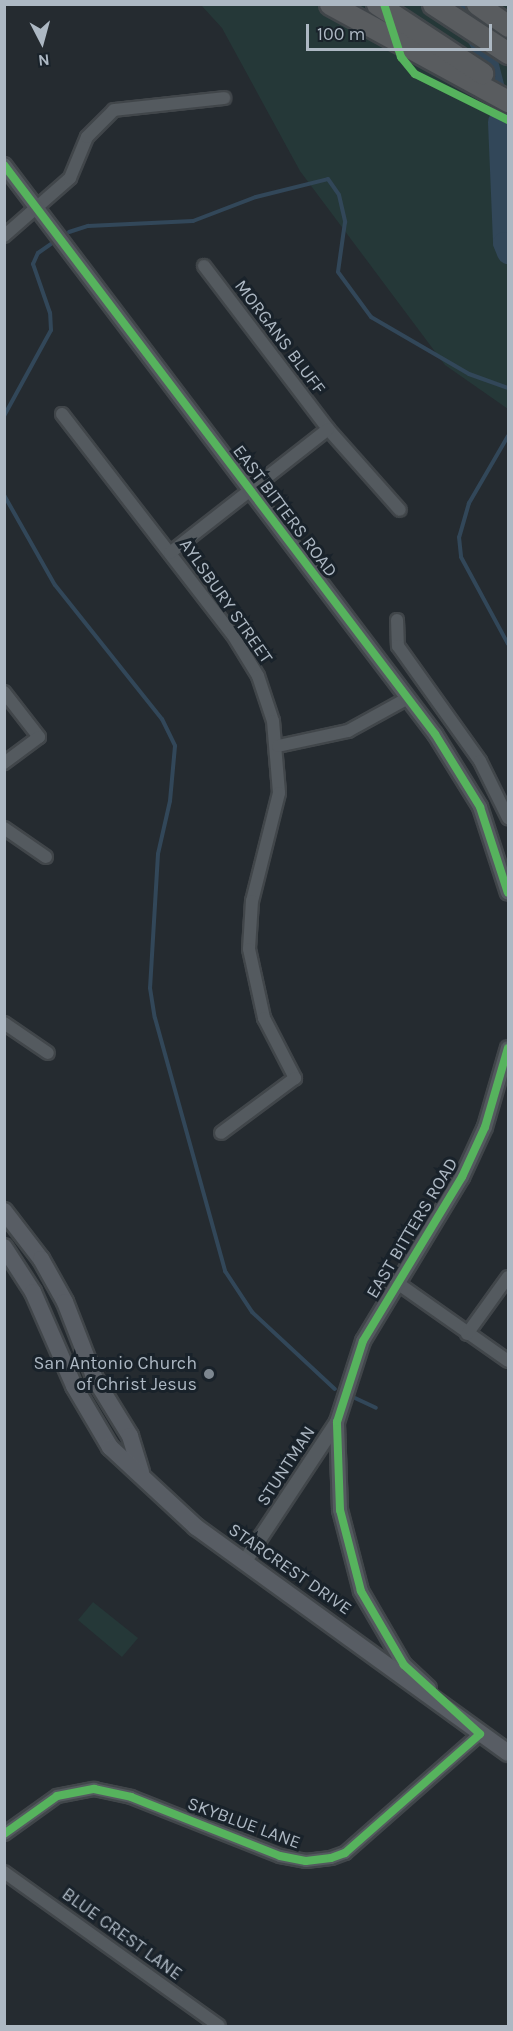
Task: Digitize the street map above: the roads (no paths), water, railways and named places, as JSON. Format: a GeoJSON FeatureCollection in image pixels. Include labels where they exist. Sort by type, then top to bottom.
{"type":"FeatureCollection","features":[{"type":"Feature","properties":{"kind":"highway"},"geometry":{"type":"LineString","coordinates":[[330,4],[508,101]]}},
{"type":"Feature","properties":{"kind":"highway"},"geometry":{"type":"LineString","coordinates":[[377,4],[508,91]]}},
{"type":"Feature","properties":{"kind":"highway"},"geometry":{"type":"LineString","coordinates":[[433,4],[508,54]]}},
{"type":"Feature","properties":{"kind":"highway"},"geometry":{"type":"LineString","coordinates":[[477,4],[508,26]]}},
{"type":"Feature","properties":{"kind":"main road","name":"STARCREST DRIVE"},"geometry":{"type":"LineString","coordinates":[[7,1218],[40,1259],[76,1332],[95,1379],[130,1436],[141,1472]]}},
{"type":"Feature","properties":{"kind":"main road","name":"STARCREST DRIVE"},"geometry":{"type":"LineString","coordinates":[[4,1247],[33,1292],[74,1386],[110,1447],[141,1472],[157,1493],[188,1520],[480,1734]]}},
{"type":"Feature","properties":{"kind":"main road"},"geometry":{"type":"LineString","coordinates":[[55,1340],[76,1332]]}},
{"type":"Feature","properties":{"kind":"main road"},"geometry":{"type":"LineString","coordinates":[[480,1734],[508,1754]]}},
{"type":"Feature","properties":{"kind":"street"},"geometry":{"type":"LineString","coordinates":[[4,236],[38,209],[70,178],[87,137],[114,110],[224,98]]}},
{"type":"Feature","properties":{"kind":"street","name":"EAST BITTERS ROAD"},"geometry":{"type":"LineString","coordinates":[[4,165],[408,698],[459,770],[480,807],[508,893]]}},
{"type":"Feature","properties":{"kind":"street","name":"MORGANS BLUFF"},"geometry":{"type":"LineString","coordinates":[[204,266],[328,429],[400,510]]}},
{"type":"Feature","properties":{"kind":"street","name":"AYLSBURY STREET"},"geometry":{"type":"LineString","coordinates":[[62,414],[246,655],[267,698],[278,746],[277,805],[252,902],[249,949],[264,1018],[295,1078],[221,1133]]}},
{"type":"Feature","properties":{"kind":"street"},"geometry":{"type":"LineString","coordinates":[[170,553],[328,429]]}},
{"type":"Feature","properties":{"kind":"street"},"geometry":{"type":"LineString","coordinates":[[397,620],[398,646],[480,760],[508,818]]}},
{"type":"Feature","properties":{"kind":"street"},"geometry":{"type":"LineString","coordinates":[[4,692],[39,737],[4,763]]}},
{"type":"Feature","properties":{"kind":"street"},"geometry":{"type":"LineString","coordinates":[[278,746],[348,731],[408,698]]}},
{"type":"Feature","properties":{"kind":"street"},"geometry":{"type":"LineString","coordinates":[[4,828],[46,857]]}},
{"type":"Feature","properties":{"kind":"street"},"geometry":{"type":"LineString","coordinates":[[4,1023],[48,1053]]}},
{"type":"Feature","properties":{"kind":"street","name":"EAST BITTERS ROAD"},"geometry":{"type":"LineString","coordinates":[[337,1422],[363,1341],[396,1282],[462,1177],[486,1128],[508,1048]]}},
{"type":"Feature","properties":{"kind":"street"},"geometry":{"type":"LineString","coordinates":[[467,1334],[508,1277]]}},
{"type":"Feature","properties":{"kind":"street"},"geometry":{"type":"LineString","coordinates":[[396,1282],[508,1361]]}},
{"type":"Feature","properties":{"kind":"street"},"geometry":{"type":"LineString","coordinates":[[337,1422],[340,1510],[348,1551],[365,1600],[404,1665],[480,1734]]}},
{"type":"Feature","properties":{"kind":"street","name":"STUNTMAN"},"geometry":{"type":"LineString","coordinates":[[245,1561],[337,1422]]}},
{"type":"Feature","properties":{"kind":"street","name":"SKYBLUE LANE"},"geometry":{"type":"LineString","coordinates":[[4,1834],[57,1796],[94,1789],[131,1797],[280,1856],[306,1861],[331,1858],[345,1853],[480,1734]]}},
{"type":"Feature","properties":{"kind":"street","name":"BLUE CREST LANE"},"geometry":{"type":"LineString","coordinates":[[4,1872],[219,2026]]}},
{"type":"Feature","properties":{"kind":"waterway"},"geometry":{"type":"LineString","coordinates":[[458,4],[483,46],[495,93]]}},
{"type":"Feature","properties":{"kind":"waterway"},"geometry":{"type":"LineString","coordinates":[[499,122],[504,243],[508,253]]}},
{"type":"Feature","properties":{"kind":"waterway"},"geometry":{"type":"LineString","coordinates":[[69,232],[88,226],[193,221],[256,197],[328,179],[339,195],[345,222],[338,272],[371,317],[469,374],[508,388]]}},
{"type":"Feature","properties":{"kind":"waterway"},"geometry":{"type":"LineString","coordinates":[[4,416],[51,330],[50,313],[33,264],[38,253],[51,244]]}},
{"type":"Feature","properties":{"kind":"waterway"},"geometry":{"type":"LineString","coordinates":[[508,436],[469,503],[459,537],[461,557],[508,644]]}},
{"type":"Feature","properties":{"kind":"waterway"},"geometry":{"type":"LineString","coordinates":[[4,495],[55,585],[162,719],[175,746],[170,801],[158,854],[150,988],[155,1018],[225,1271],[252,1312],[335,1389]]}},
{"type":"Feature","properties":{"kind":"waterway"},"geometry":{"type":"LineString","coordinates":[[355,1398],[376,1408]]}},
{"type":"Feature","properties":{"kind":"place","name":"San Antonio Church of Christ Jesus"},"geometry":{"type":"Point","coordinates":[209,1374]}}]}
